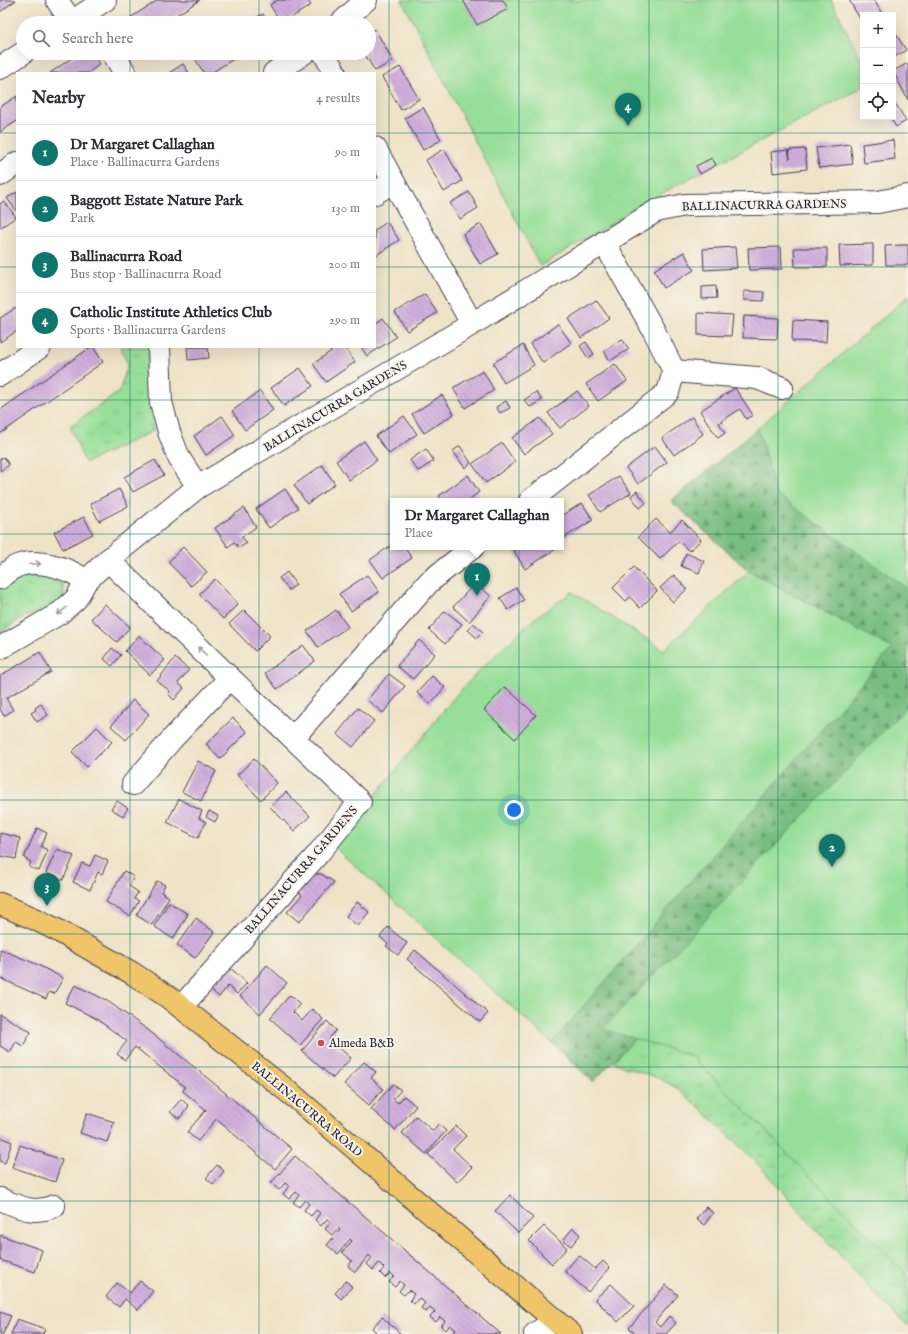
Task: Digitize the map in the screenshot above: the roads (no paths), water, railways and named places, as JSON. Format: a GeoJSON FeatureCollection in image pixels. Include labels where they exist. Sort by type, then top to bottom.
{"type":"FeatureCollection","features":[{"type":"Feature","properties":{"kind":"main road","name":"BALLINACURRA ROAD"},"geometry":{"type":"LineString","coordinates":[[0,904],[35,919],[109,959],[147,982],[181,1007],[295,1097],[571,1334]]}},
{"type":"Feature","properties":{"kind":"street"},"geometry":{"type":"LineString","coordinates":[[57,0],[86,16]]}},
{"type":"Feature","properties":{"kind":"street"},"geometry":{"type":"LineString","coordinates":[[348,16],[366,0]]}},
{"type":"Feature","properties":{"kind":"street"},"geometry":{"type":"LineString","coordinates":[[0,68],[16,58]]}},
{"type":"Feature","properties":{"kind":"street"},"geometry":{"type":"LineString","coordinates":[[117,60],[124,72]]}},
{"type":"Feature","properties":{"kind":"street"},"geometry":{"type":"LineString","coordinates":[[276,72],[294,60]]}},
{"type":"Feature","properties":{"kind":"street"},"geometry":{"type":"LineString","coordinates":[[328,60],[334,72]]}},
{"type":"Feature","properties":{"kind":"street"},"geometry":{"type":"LineString","coordinates":[[376,152],[384,188],[472,324]]}},
{"type":"Feature","properties":{"kind":"street"},"geometry":{"type":"LineString","coordinates":[[0,175],[16,164]]}},
{"type":"Feature","properties":{"kind":"street","name":"BALLINACURRA GARDENS"},"geometry":{"type":"LineString","coordinates":[[0,648],[60,613],[76,599],[86,581],[108,560],[198,487],[472,324],[656,211],[685,205],[878,202],[908,196]]}},
{"type":"Feature","properties":{"kind":"street"},"geometry":{"type":"LineString","coordinates":[[534,498],[668,392],[674,371],[654,331],[604,242]]}},
{"type":"Feature","properties":{"kind":"street"},"geometry":{"type":"LineString","coordinates":[[0,375],[39,348]]}},
{"type":"Feature","properties":{"kind":"street"},"geometry":{"type":"LineString","coordinates":[[159,348],[161,402],[169,432],[179,458],[198,487]]}},
{"type":"Feature","properties":{"kind":"street"},"geometry":{"type":"LineString","coordinates":[[674,371],[757,378],[782,388]]}},
{"type":"Feature","properties":{"kind":"street"},"geometry":{"type":"LineString","coordinates":[[293,738],[429,582],[469,550]]}},
{"type":"Feature","properties":{"kind":"street","name":"BALLINACURRA GARDENS"},"geometry":{"type":"LineString","coordinates":[[108,560],[360,802],[318,854],[181,1007]]}},
{"type":"Feature","properties":{"kind":"street"},"geometry":{"type":"LineString","coordinates":[[0,578],[15,567],[27,564],[46,564],[78,575],[86,581]]}},
{"type":"Feature","properties":{"kind":"street"},"geometry":{"type":"LineString","coordinates":[[133,784],[173,738],[230,678]]}},
{"type":"Feature","properties":{"kind":"street"},"geometry":{"type":"LineString","coordinates":[[0,1199],[27,1210],[44,1210],[54,1206]]}},
{"type":"Feature","properties":{"kind":"street"},"geometry":{"type":"LineString","coordinates":[[535,1334],[544,1328],[553,1318]]}},
{"type":"Feature","properties":{"kind":"place","name":"Catholic Institute Athletics Club"},"geometry":{"type":"Point","coordinates":[628,126]}},
{"type":"Feature","properties":{"kind":"place","name":"Dr Margaret Callaghan"},"geometry":{"type":"Point","coordinates":[477,596]}},
{"type":"Feature","properties":{"kind":"place","name":"Baggott Estate Nature Park"},"geometry":{"type":"Point","coordinates":[832,867]}},
{"type":"Feature","properties":{"kind":"place","name":"Ballinacurra Road"},"geometry":{"type":"Point","coordinates":[47,906]}},
{"type":"Feature","properties":{"kind":"place","name":"Almeda B&B"},"geometry":{"type":"Point","coordinates":[321,1043]}}]}
